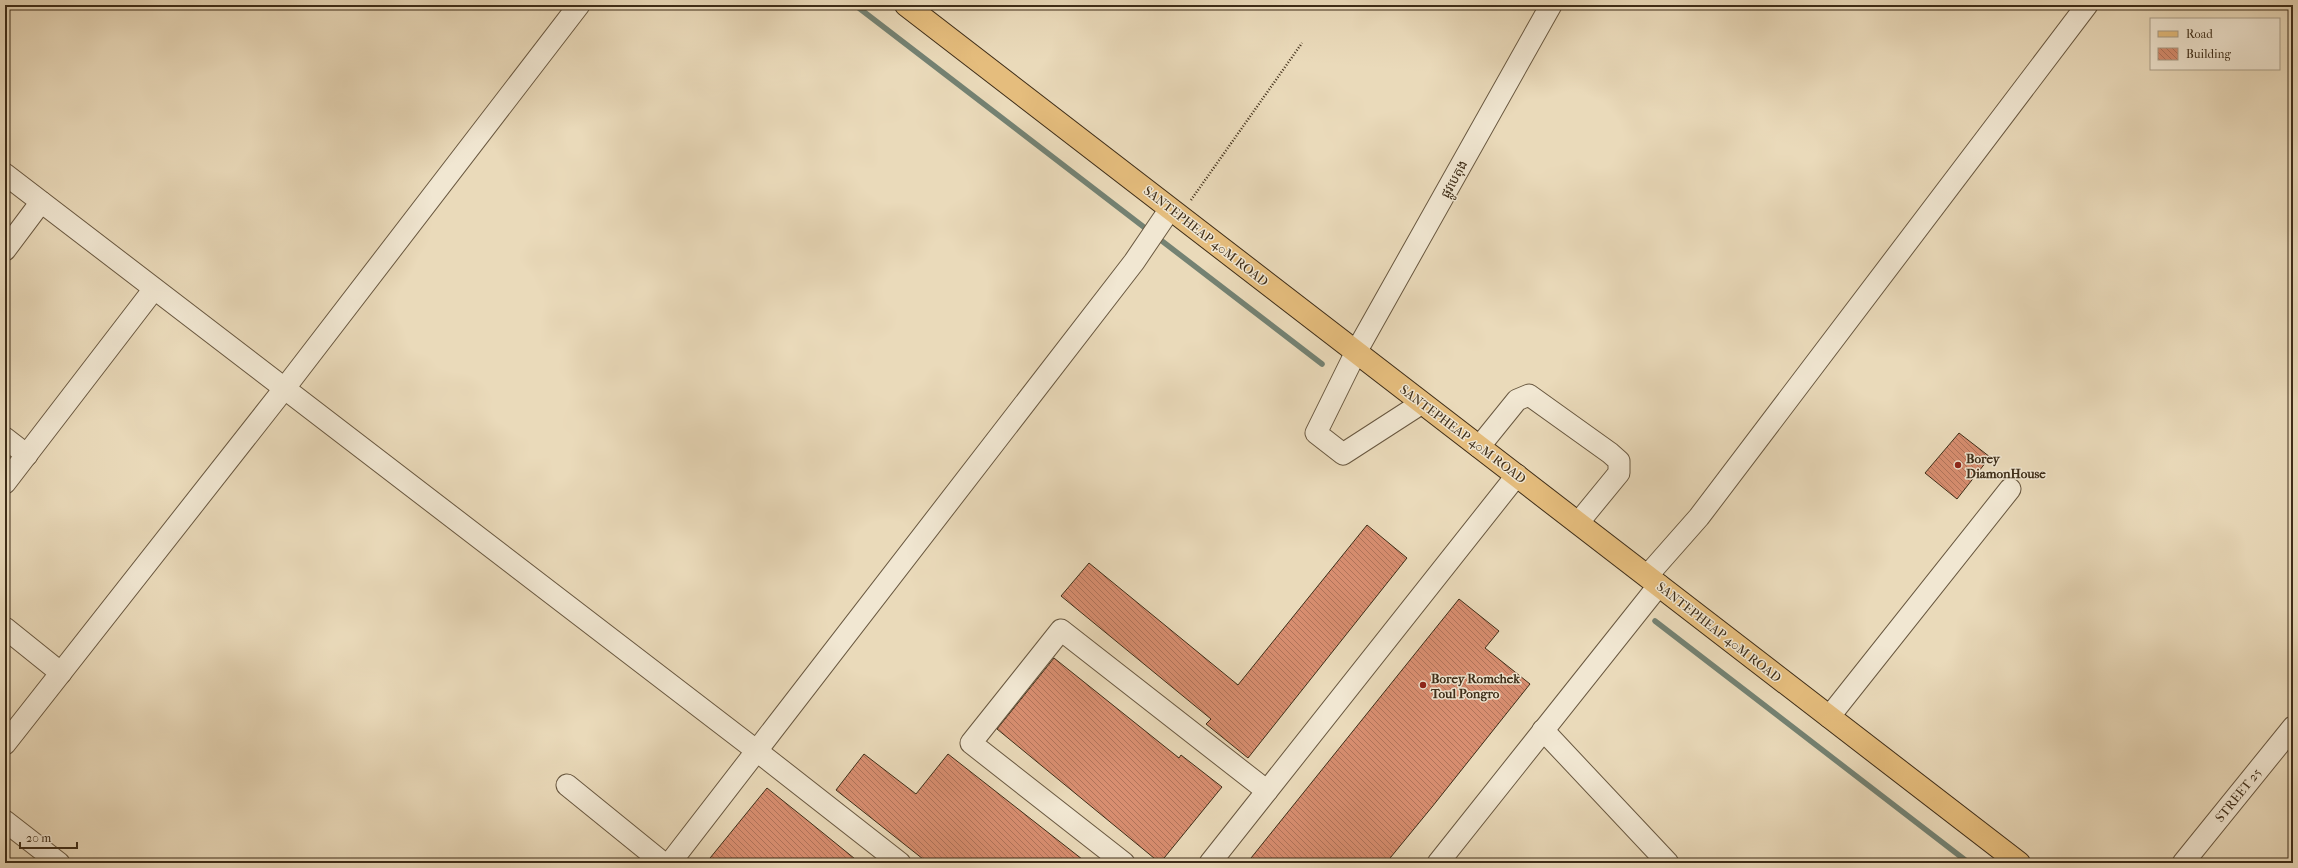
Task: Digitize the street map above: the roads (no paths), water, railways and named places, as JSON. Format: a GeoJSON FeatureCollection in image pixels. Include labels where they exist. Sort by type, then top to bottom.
{"type":"FeatureCollection","features":[{"type":"Feature","properties":{"kind":"main road","name":"SANTEPHEAP 40M ROAD"},"geometry":{"type":"LineString","coordinates":[[906,5],[1170,216],[1356,352],[2019,863]]}},
{"type":"Feature","properties":{"kind":"street"},"geometry":{"type":"LineString","coordinates":[[5,744],[284,389],[579,5]]}},
{"type":"Feature","properties":{"kind":"street","name":"ផ្លូវបេតុង"},"geometry":{"type":"LineString","coordinates":[[1422,403],[1343,454],[1316,433],[1356,352],[1551,5]]}},
{"type":"Feature","properties":{"kind":"street"},"geometry":{"type":"LineString","coordinates":[[1438,863],[1543,730],[1699,517],[2087,5]]}},
{"type":"Feature","properties":{"kind":"street"},"geometry":{"type":"LineString","coordinates":[[5,174],[757,751],[900,863]]}},
{"type":"Feature","properties":{"kind":"street"},"geometry":{"type":"LineString","coordinates":[[5,250],[41,202]]}},
{"type":"Feature","properties":{"kind":"street"},"geometry":{"type":"LineString","coordinates":[[670,863],[1170,216]]}},
{"type":"Feature","properties":{"kind":"street"},"geometry":{"type":"LineString","coordinates":[[5,483],[154,289]]}},
{"type":"Feature","properties":{"kind":"street"},"geometry":{"type":"LineString","coordinates":[[1479,447],[1517,400],[1529,395],[1610,453],[1619,461],[1619,473],[1578,523]]}},
{"type":"Feature","properties":{"kind":"street"},"geometry":{"type":"LineString","coordinates":[[5,438],[27,455]]}},
{"type":"Feature","properties":{"kind":"street"},"geometry":{"type":"LineString","coordinates":[[1210,863],[1517,476]]}},
{"type":"Feature","properties":{"kind":"street"},"geometry":{"type":"LineString","coordinates":[[1829,717],[2010,489]]}},
{"type":"Feature","properties":{"kind":"street"},"geometry":{"type":"LineString","coordinates":[[5,628],[61,673]]}},
{"type":"Feature","properties":{"kind":"street"},"geometry":{"type":"LineString","coordinates":[[1124,863],[971,743],[1061,630],[1267,791]]}},
{"type":"Feature","properties":{"kind":"street","name":"STREET 25"},"geometry":{"type":"LineString","coordinates":[[2184,863],[2293,727]]}},
{"type":"Feature","properties":{"kind":"street"},"geometry":{"type":"LineString","coordinates":[[1543,730],[1668,863]]}},
{"type":"Feature","properties":{"kind":"street"},"geometry":{"type":"LineString","coordinates":[[567,785],[663,863]]}},
{"type":"Feature","properties":{"kind":"street"},"geometry":{"type":"LineString","coordinates":[[5,821],[59,863]]}},
{"type":"Feature","properties":{"kind":"waterway"},"geometry":{"type":"LineString","coordinates":[[855,5],[1322,364]]}},
{"type":"Feature","properties":{"kind":"waterway"},"geometry":{"type":"LineString","coordinates":[[1655,621],[1969,863]]}},
{"type":"Feature","properties":{"kind":"place","name":"Borey DiamonHouse"},"geometry":{"type":"Point","coordinates":[1958,465]}},
{"type":"Feature","properties":{"kind":"place","name":"Borey Romchek Toul Pongro"},"geometry":{"type":"Point","coordinates":[1423,685]}}]}
